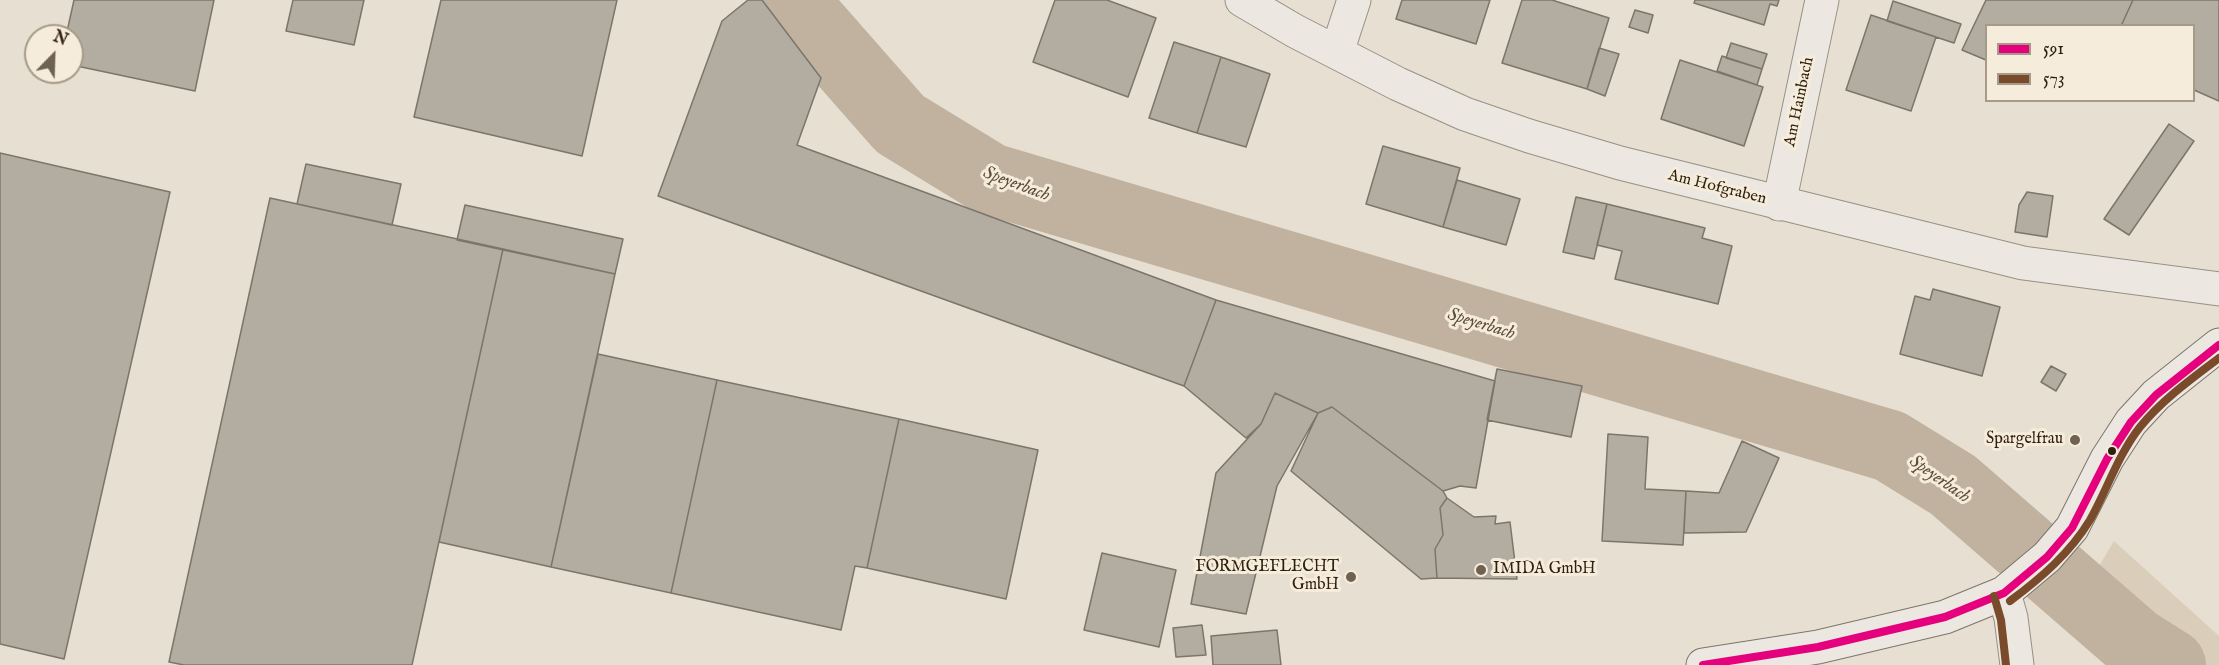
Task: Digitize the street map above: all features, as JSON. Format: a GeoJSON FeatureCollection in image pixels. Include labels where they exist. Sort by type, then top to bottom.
{"type":"FeatureCollection","features":[{"type":"Feature","properties":{"kind":"street","name":"Am Hofgraben"},"geometry":{"type":"LineString","coordinates":[[1242,0],[1295,31],[1398,84],[1465,114],[1620,163],[2023,263],[2219,289]]}},
{"type":"Feature","properties":{"kind":"street"},"geometry":{"type":"LineString","coordinates":[[1337,52],[1354,0]]}},
{"type":"Feature","properties":{"kind":"street","name":"Am Hainbach"},"geometry":{"type":"LineString","coordinates":[[1779,204],[1822,0]]}},
{"type":"Feature","properties":{"kind":"street"},"geometry":{"type":"LineString","coordinates":[[1703,665],[1818,646],[1945,617],[2014,585],[2047,557],[2072,528],[2107,459],[2131,422],[2156,395],[2219,345]]}},
{"type":"Feature","properties":{"kind":"street"},"geometry":{"type":"LineString","coordinates":[[2014,585],[2011,618],[2016,665]]}},
{"type":"Feature","properties":{"kind":"shaded area"},"geometry":{"type":"Polygon","coordinates":[[[2114,541],[2219,636],[2219,665],[2113,665],[2107,659],[2070,614],[2114,541]]]}},
{"type":"Feature","properties":{"kind":"building"},"geometry":{"type":"Polygon","coordinates":[[[74,0],[214,0],[195,91],[84,68],[84,24],[69,24],[74,0]]]}},
{"type":"Feature","properties":{"kind":"building"},"geometry":{"type":"Polygon","coordinates":[[[293,0],[364,0],[354,45],[286,31],[293,0]]]}},
{"type":"Feature","properties":{"kind":"building"},"geometry":{"type":"Polygon","coordinates":[[[441,0],[617,0],[582,156],[414,117],[441,0]]]}},
{"type":"Feature","properties":{"kind":"building"},"geometry":{"type":"Polygon","coordinates":[[[748,0],[762,0],[821,78],[797,145],[1216,300],[1184,386],[658,196],[722,21],[748,0]]]}},
{"type":"Feature","properties":{"kind":"building"},"geometry":{"type":"Polygon","coordinates":[[[1055,0],[1107,0],[1156,18],[1128,97],[1033,62],[1055,0]]]}},
{"type":"Feature","properties":{"kind":"building"},"geometry":{"type":"Polygon","coordinates":[[[1402,0],[1490,0],[1476,44],[1396,19],[1402,0]]]}},
{"type":"Feature","properties":{"kind":"building"},"geometry":{"type":"Polygon","coordinates":[[[1522,0],[1552,0],[1609,18],[1587,89],[1502,63],[1522,0]]]}},
{"type":"Feature","properties":{"kind":"building"},"geometry":{"type":"Polygon","coordinates":[[[1695,0],[1779,0],[1777,6],[1770,4],[1764,25],[1694,3],[1695,0]]]}},
{"type":"Feature","properties":{"kind":"building"},"geometry":{"type":"Polygon","coordinates":[[[1986,0],[2133,0],[2122,24],[1985,24],[1985,60],[1962,50],[1986,0]]]}},
{"type":"Feature","properties":{"kind":"building"},"geometry":{"type":"Polygon","coordinates":[[[2133,0],[2219,0],[2219,101],[2195,90],[2195,24],[2122,24],[2133,0]]]}},
{"type":"Feature","properties":{"kind":"building"},"geometry":{"type":"Polygon","coordinates":[[[1893,1],[1961,24],[1954,43],[1887,21],[1893,1]]]}},
{"type":"Feature","properties":{"kind":"building"},"geometry":{"type":"Polygon","coordinates":[[[1635,10],[1653,15],[1648,33],[1629,27],[1635,10]]]}},
{"type":"Feature","properties":{"kind":"building"},"geometry":{"type":"Polygon","coordinates":[[[1871,15],[1936,37],[1911,111],[1846,90],[1871,15]]]}},
{"type":"Feature","properties":{"kind":"building"},"geometry":{"type":"Polygon","coordinates":[[[1174,42],[1221,57],[1197,133],[1149,118],[1174,42]]]}},
{"type":"Feature","properties":{"kind":"building"},"geometry":{"type":"Polygon","coordinates":[[[1731,43],[1767,54],[1762,69],[1726,58],[1731,43]]]}},
{"type":"Feature","properties":{"kind":"building"},"geometry":{"type":"Polygon","coordinates":[[[1599,48],[1619,54],[1605,96],[1587,89],[1599,48]]]}},
{"type":"Feature","properties":{"kind":"building"},"geometry":{"type":"Polygon","coordinates":[[[1722,56],[1762,69],[1757,85],[1717,71],[1722,56]]]}},
{"type":"Feature","properties":{"kind":"building"},"geometry":{"type":"Polygon","coordinates":[[[1221,57],[1270,74],[1246,147],[1197,133],[1221,57]]]}},
{"type":"Feature","properties":{"kind":"building"},"geometry":{"type":"Polygon","coordinates":[[[1680,60],[1763,87],[1744,146],[1661,119],[1680,60]]]}},
{"type":"Feature","properties":{"kind":"building"},"geometry":{"type":"Polygon","coordinates":[[[2169,124],[2194,141],[2129,235],[2104,219],[2169,124]]]}},
{"type":"Feature","properties":{"kind":"building"},"geometry":{"type":"Polygon","coordinates":[[[1383,146],[1460,168],[1443,227],[1366,204],[1383,146]]]}},
{"type":"Feature","properties":{"kind":"building"},"geometry":{"type":"Polygon","coordinates":[[[0,153],[170,192],[64,659],[0,644],[0,153]]]}},
{"type":"Feature","properties":{"kind":"building"},"geometry":{"type":"Polygon","coordinates":[[[306,164],[401,184],[392,225],[297,204],[306,164]]]}},
{"type":"Feature","properties":{"kind":"building"},"geometry":{"type":"Polygon","coordinates":[[[1457,180],[1520,199],[1506,245],[1443,227],[1457,180]]]}},
{"type":"Feature","properties":{"kind":"building"},"geometry":{"type":"Polygon","coordinates":[[[2027,192],[2053,196],[2047,237],[2015,232],[2019,205],[2027,192]]]}},
{"type":"Feature","properties":{"kind":"building"},"geometry":{"type":"Polygon","coordinates":[[[1576,197],[1607,204],[1594,259],[1563,252],[1576,197]]]}},
{"type":"Feature","properties":{"kind":"building"},"geometry":{"type":"Polygon","coordinates":[[[270,198],[503,249],[412,665],[184,665],[169,662],[270,198]]]}},
{"type":"Feature","properties":{"kind":"building"},"geometry":{"type":"Polygon","coordinates":[[[1607,204],[1705,228],[1702,238],[1732,246],[1718,304],[1615,279],[1622,251],[1597,245],[1607,204]]]}},
{"type":"Feature","properties":{"kind":"building"},"geometry":{"type":"Polygon","coordinates":[[[465,205],[623,239],[615,274],[457,240],[465,205]]]}},
{"type":"Feature","properties":{"kind":"building"},"geometry":{"type":"Polygon","coordinates":[[[503,249],[615,274],[551,567],[439,542],[503,249]]]}},
{"type":"Feature","properties":{"kind":"building"},"geometry":{"type":"Polygon","coordinates":[[[1933,289],[2000,307],[1982,376],[1900,354],[1915,296],[1930,300],[1933,289]]]}},
{"type":"Feature","properties":{"kind":"building"},"geometry":{"type":"Polygon","coordinates":[[[1216,300],[1495,381],[1476,488],[1460,486],[1443,491],[1332,407],[1318,413],[1275,393],[1261,424],[1246,438],[1184,386],[1216,300]]]}},
{"type":"Feature","properties":{"kind":"building"},"geometry":{"type":"Polygon","coordinates":[[[598,354],[717,380],[671,593],[551,567],[598,354]]]}},
{"type":"Feature","properties":{"kind":"building"},"geometry":{"type":"Polygon","coordinates":[[[2051,366],[2066,374],[2056,391],[2041,382],[2051,366]]]}},
{"type":"Feature","properties":{"kind":"building"},"geometry":{"type":"Polygon","coordinates":[[[1497,369],[1582,386],[1571,437],[1487,420],[1497,369]]]}},
{"type":"Feature","properties":{"kind":"building"},"geometry":{"type":"Polygon","coordinates":[[[717,380],[899,419],[867,568],[855,566],[841,630],[671,593],[717,380]]]}},
{"type":"Feature","properties":{"kind":"building"},"geometry":{"type":"Polygon","coordinates":[[[1275,393],[1318,413],[1277,486],[1246,614],[1191,604],[1216,473],[1261,424],[1275,393]]]}},
{"type":"Feature","properties":{"kind":"building"},"geometry":{"type":"Polygon","coordinates":[[[1332,407],[1443,491],[1447,498],[1440,508],[1443,535],[1435,549],[1437,578],[1421,579],[1291,471],[1318,413],[1332,407]]]}},
{"type":"Feature","properties":{"kind":"building"},"geometry":{"type":"Polygon","coordinates":[[[899,419],[1038,450],[1006,599],[867,568],[899,419]]]}},
{"type":"Feature","properties":{"kind":"building"},"geometry":{"type":"Polygon","coordinates":[[[1608,434],[1648,437],[1645,489],[1686,491],[1683,545],[1602,541],[1608,434]]]}},
{"type":"Feature","properties":{"kind":"building"},"geometry":{"type":"Polygon","coordinates":[[[1742,441],[1779,458],[1746,532],[1684,533],[1686,491],[1719,493],[1742,441]]]}},
{"type":"Feature","properties":{"kind":"building"},"geometry":{"type":"Polygon","coordinates":[[[1447,498],[1474,517],[1496,516],[1495,524],[1510,522],[1517,579],[1437,578],[1435,549],[1443,535],[1440,508],[1447,498]]]}},
{"type":"Feature","properties":{"kind":"building"},"geometry":{"type":"Polygon","coordinates":[[[1102,553],[1176,570],[1159,647],[1084,630],[1102,553]]]}},
{"type":"Feature","properties":{"kind":"building"},"geometry":{"type":"Polygon","coordinates":[[[1202,625],[1206,655],[1176,657],[1173,628],[1202,625]]]}},
{"type":"Feature","properties":{"kind":"building"},"geometry":{"type":"Polygon","coordinates":[[[1277,630],[1281,665],[1213,665],[1211,636],[1277,630]]]}},
{"type":"Feature","properties":{"kind":"waterway","name":"Speyerbach"},"geometry":{"type":"LineString","coordinates":[[791,0],[900,124],[990,179],[1890,446],[1953,485],[2135,643],[2170,665]]}},
{"type":"Feature","properties":{"kind":"transit line","name":"591"},"geometry":{"type":"LineString","coordinates":[[1703,665],[1818,647],[1945,617],[2004,593],[2047,557],[2072,528],[2107,459],[2131,422],[2156,395],[2219,345]]}},
{"type":"Feature","properties":{"kind":"transit line","name":"573"},"geometry":{"type":"LineString","coordinates":[[2010,601],[2054,564],[2082,532],[2096,509],[2125,449],[2140,427],[2167,399],[2219,358]]}},
{"type":"Feature","properties":{"kind":"transit line","name":"573"},"geometry":{"type":"LineString","coordinates":[[1994,596],[2001,620],[2006,665]]}},
{"type":"Feature","properties":{"kind":"place","name":"Spargelfrau"},"geometry":{"type":"Point","coordinates":[2075,440]}},
{"type":"Feature","properties":{"kind":"place","name":"IMIDA GmbH"},"geometry":{"type":"Point","coordinates":[1481,570]}},
{"type":"Feature","properties":{"kind":"place","name":"FORMGEFLECHT GmbH"},"geometry":{"type":"Point","coordinates":[1351,577]}}]}
